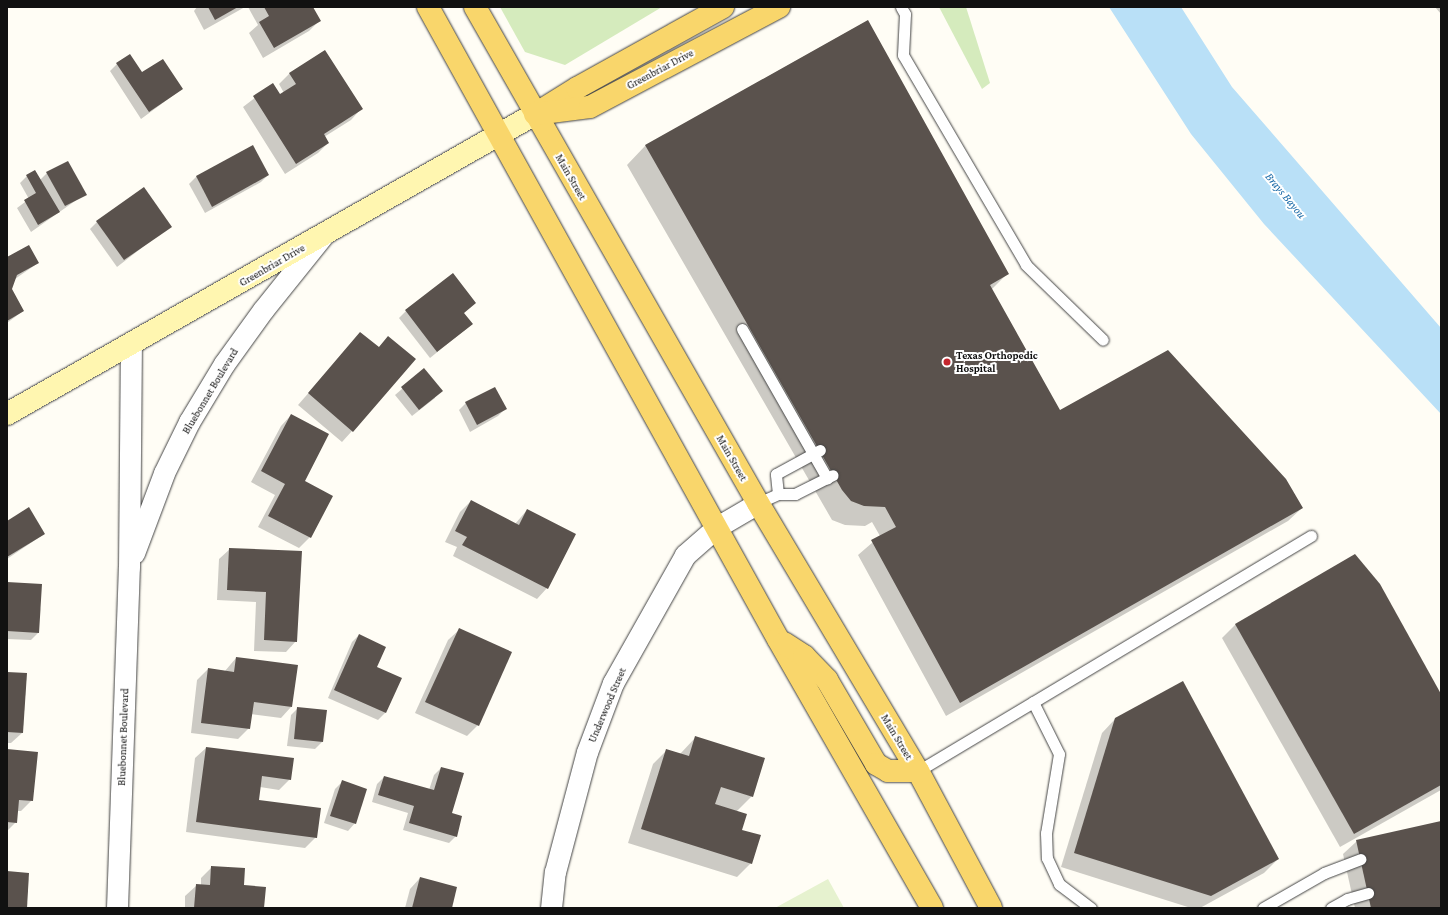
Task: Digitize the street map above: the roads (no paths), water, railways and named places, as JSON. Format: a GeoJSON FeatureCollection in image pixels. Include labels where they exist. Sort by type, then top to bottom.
{"type":"FeatureCollection","features":[{"type":"Feature","properties":{"kind":"main road"},"geometry":{"type":"LineString","coordinates":[[428,7],[778,639],[932,908]]}},
{"type":"Feature","properties":{"kind":"main road","name":"Main Street"},"geometry":{"type":"LineString","coordinates":[[475,7],[758,503],[918,771],[991,908]]}},
{"type":"Feature","properties":{"kind":"main road","name":"Greenbriar Drive"},"geometry":{"type":"LineString","coordinates":[[7,414],[500,135],[577,88],[723,7]]}},
{"type":"Feature","properties":{"kind":"main road","name":"Greenbriar Drive"},"geometry":{"type":"LineString","coordinates":[[536,114],[590,108],[779,7]]}},
{"type":"Feature","properties":{"kind":"main road"},"geometry":{"type":"LineString","coordinates":[[778,639],[804,656],[827,680],[876,764],[888,771],[918,771]]}},
{"type":"Feature","properties":{"kind":"street","name":"Bluebonnet Boulevard"},"geometry":{"type":"LineString","coordinates":[[129,567],[164,473],[189,422],[224,364],[254,322],[324,235]]}},
{"type":"Feature","properties":{"kind":"street","name":"Bluebonnet Boulevard"},"geometry":{"type":"LineString","coordinates":[[117,908],[129,567],[131,345]]}},
{"type":"Feature","properties":{"kind":"street","name":"Underwood Street"},"geometry":{"type":"LineString","coordinates":[[550,908],[555,872],[587,752],[613,683],[678,564],[717,527],[758,503]]}},
{"type":"Feature","properties":{"kind":"lane"},"geometry":{"type":"LineString","coordinates":[[901,7],[906,14],[903,55],[1026,265],[1104,340]]}},
{"type":"Feature","properties":{"kind":"lane"},"geometry":{"type":"LineString","coordinates":[[742,329],[830,476],[795,494],[778,494],[758,503]]}},
{"type":"Feature","properties":{"kind":"lane"},"geometry":{"type":"LineString","coordinates":[[778,494],[776,474],[817,452]]}},
{"type":"Feature","properties":{"kind":"lane"},"geometry":{"type":"LineString","coordinates":[[918,771],[1311,536]]}},
{"type":"Feature","properties":{"kind":"lane"},"geometry":{"type":"LineString","coordinates":[[1033,702],[1059,754],[1046,833],[1047,858],[1059,884],[1068,894],[1092,908]]}},
{"type":"Feature","properties":{"kind":"lane"},"geometry":{"type":"LineString","coordinates":[[1263,908],[1324,873],[1360,859]]}},
{"type":"Feature","properties":{"kind":"lane"},"geometry":{"type":"LineString","coordinates":[[1331,908],[1347,899],[1368,893]]}},
{"type":"Feature","properties":{"kind":"water","name":"Brays Bayou"},"geometry":{"type":"Polygon","coordinates":[[[1109,7],[1181,7],[1232,87],[1441,328],[1441,414],[1264,224],[1191,134],[1109,7]]]}},
{"type":"Feature","properties":{"kind":"place","name":"Texas Orthopedic Hospital"},"geometry":{"type":"Point","coordinates":[947,362]}}]}
